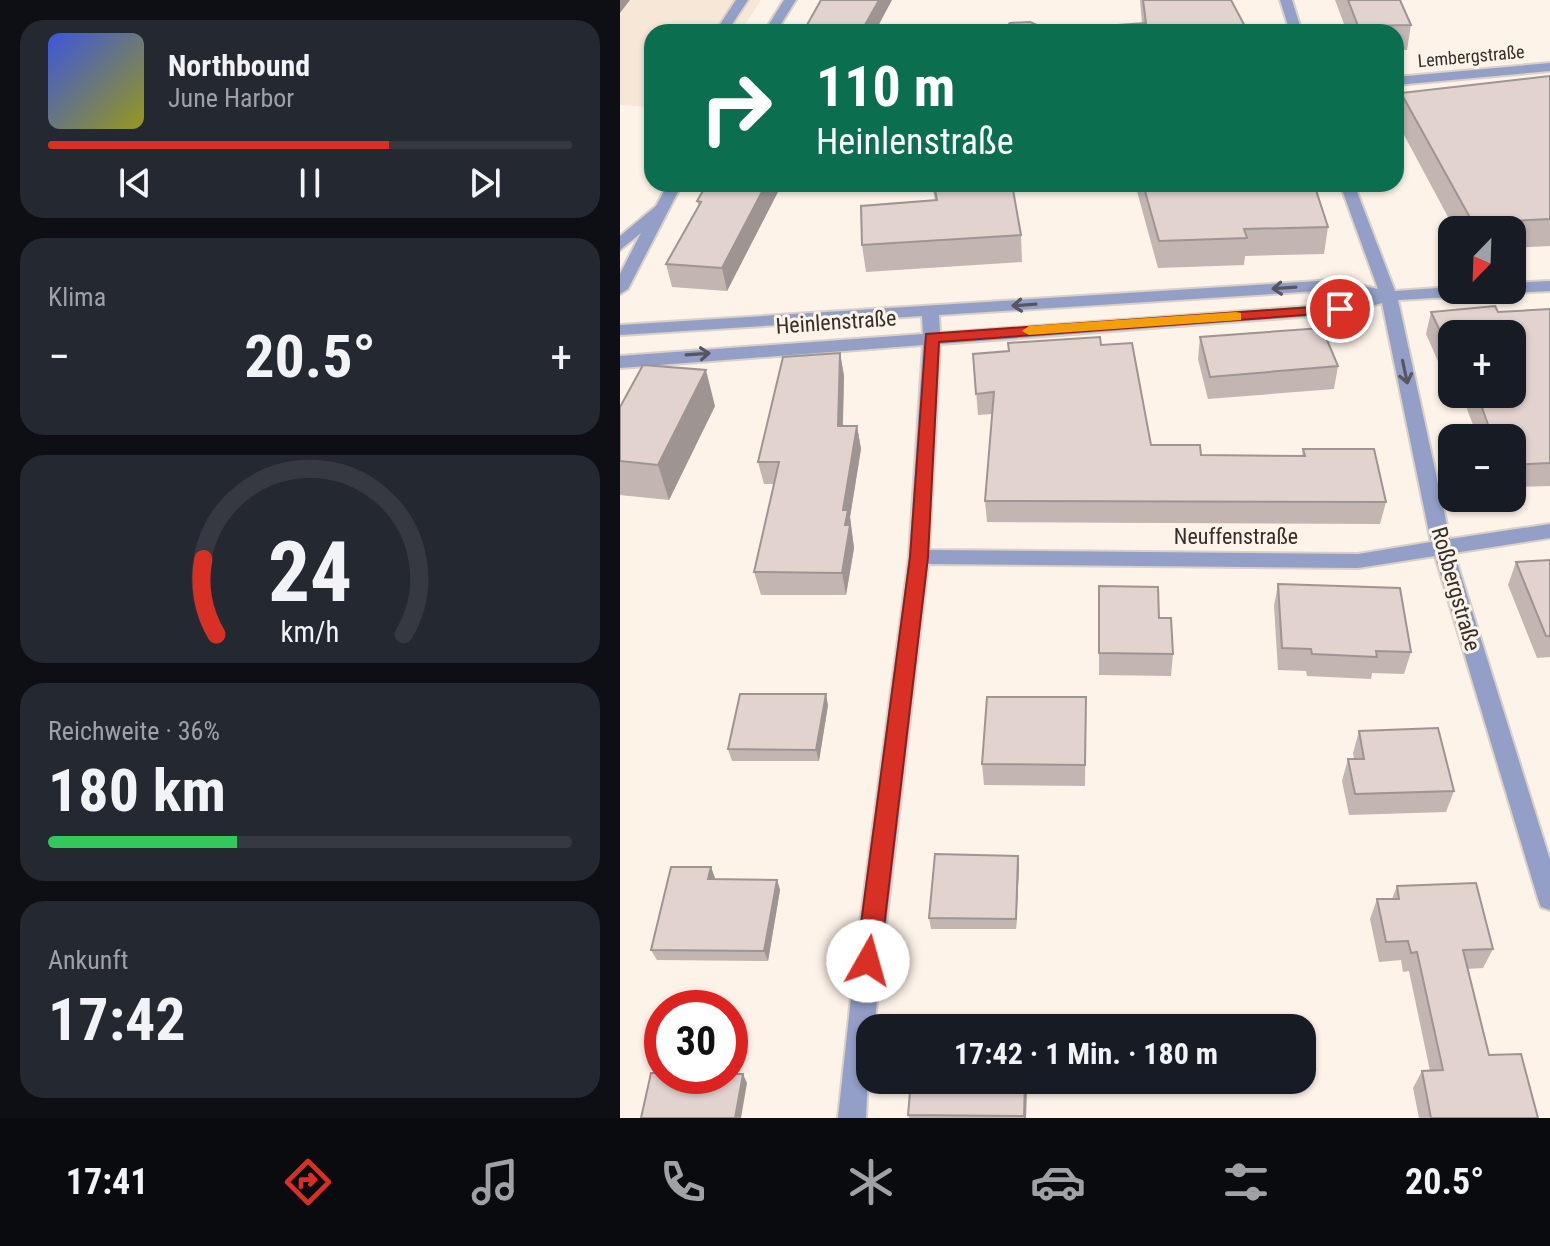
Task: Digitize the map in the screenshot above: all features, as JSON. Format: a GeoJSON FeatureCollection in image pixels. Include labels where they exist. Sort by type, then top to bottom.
{"type":"FeatureCollection","features":[{"type":"Feature","properties":{"kind":"street"},"geometry":{"type":"LineString","coordinates":[[726,24],[742,0]]}},
{"type":"Feature","properties":{"kind":"street"},"geometry":{"type":"LineString","coordinates":[[775,24],[790,0]]}},
{"type":"Feature","properties":{"kind":"street"},"geometry":{"type":"LineString","coordinates":[[1286,0],[1294,24]]}},
{"type":"Feature","properties":{"kind":"street","name":"Lembergstraße"},"geometry":{"type":"LineString","coordinates":[[1404,80],[1550,67]]}},
{"type":"Feature","properties":{"kind":"street"},"geometry":{"type":"LineString","coordinates":[[620,289],[670,192]]}},
{"type":"Feature","properties":{"kind":"street","name":"Roßbergstraße"},"geometry":{"type":"LineString","coordinates":[[1350,192],[1389,296],[1442,547],[1550,899]]}},
{"type":"Feature","properties":{"kind":"street"},"geometry":{"type":"LineString","coordinates":[[620,245],[662,204]]}},
{"type":"Feature","properties":{"kind":"street","name":"Heinlenstraße"},"geometry":{"type":"LineString","coordinates":[[620,330],[1334,285],[1389,296]]}},
{"type":"Feature","properties":{"kind":"street"},"geometry":{"type":"LineString","coordinates":[[1526,287],[1550,286]]}},
{"type":"Feature","properties":{"kind":"street","name":"Heinlenstraße"},"geometry":{"type":"LineString","coordinates":[[620,362],[1340,309],[1389,296],[1438,293]]}},
{"type":"Feature","properties":{"kind":"street"},"geometry":{"type":"LineString","coordinates":[[852,1118],[870,945],[919,557],[932,337],[930,312]]}},
{"type":"Feature","properties":{"kind":"street","name":"Neuffenstraße"},"geometry":{"type":"LineString","coordinates":[[919,557],[1358,561],[1550,531]]}},
{"type":"Feature","properties":{"kind":"shaded area"},"geometry":{"type":"Polygon","coordinates":[[[620,0],[761,0],[745,24],[644,24],[644,106],[620,105],[620,0]]]}},
{"type":"Feature","properties":{"kind":"building"},"geometry":{"type":"Polygon","coordinates":[[[821,0],[879,0],[866,24],[808,24],[821,0]]]}},
{"type":"Feature","properties":{"kind":"building"},"geometry":{"type":"Polygon","coordinates":[[[1143,0],[1231,0],[1244,24],[1132,24],[1146,23],[1143,0]]]}},
{"type":"Feature","properties":{"kind":"building"},"geometry":{"type":"Polygon","coordinates":[[[1348,0],[1400,0],[1411,25],[1404,24],[1357,24],[1348,0]]]}},
{"type":"Feature","properties":{"kind":"building"},"geometry":{"type":"Polygon","coordinates":[[[1550,76],[1550,219],[1469,216],[1404,98],[1404,93],[1550,76]]]}},
{"type":"Feature","properties":{"kind":"building"},"geometry":{"type":"Polygon","coordinates":[[[702,192],[762,192],[722,268],[666,264],[701,202],[697,201],[702,192]]]}},
{"type":"Feature","properties":{"kind":"building"},"geometry":{"type":"Polygon","coordinates":[[[936,192],[1013,192],[1021,235],[862,245],[861,206],[937,200],[936,192]]]}},
{"type":"Feature","properties":{"kind":"building"},"geometry":{"type":"Polygon","coordinates":[[[1145,192],[1317,192],[1328,227],[1244,229],[1247,238],[1159,241],[1145,192]]]}},
{"type":"Feature","properties":{"kind":"building"},"geometry":{"type":"Polygon","coordinates":[[[1495,306],[1498,312],[1550,309],[1550,463],[1526,464],[1526,424],[1488,424],[1482,408],[1526,408],[1526,320],[1438,320],[1438,327],[1431,312],[1495,306]]]}},
{"type":"Feature","properties":{"kind":"building"},"geometry":{"type":"Polygon","coordinates":[[[1322,328],[1338,366],[1210,377],[1200,337],[1322,328]]]}},
{"type":"Feature","properties":{"kind":"building"},"geometry":{"type":"Polygon","coordinates":[[[1100,337],[1101,345],[1132,343],[1151,445],[1200,445],[1201,455],[1305,456],[1303,449],[1374,449],[1386,502],[985,501],[994,392],[976,394],[973,354],[1009,351],[1008,343],[1100,337]]]}},
{"type":"Feature","properties":{"kind":"building"},"geometry":{"type":"Polygon","coordinates":[[[840,353],[838,426],[857,426],[843,510],[848,510],[845,525],[850,525],[842,573],[754,572],[779,462],[758,462],[783,357],[840,353]]]}},
{"type":"Feature","properties":{"kind":"building"},"geometry":{"type":"Polygon","coordinates":[[[643,365],[706,370],[658,465],[620,461],[620,407],[643,365]]]}},
{"type":"Feature","properties":{"kind":"building"},"geometry":{"type":"Polygon","coordinates":[[[1550,560],[1550,636],[1546,636],[1516,562],[1550,560]]]}},
{"type":"Feature","properties":{"kind":"building"},"geometry":{"type":"Polygon","coordinates":[[[1278,584],[1400,588],[1411,652],[1376,651],[1377,657],[1312,654],[1311,649],[1282,648],[1278,584]]]}},
{"type":"Feature","properties":{"kind":"building"},"geometry":{"type":"Polygon","coordinates":[[[1099,586],[1158,587],[1159,618],[1171,618],[1173,654],[1099,653],[1099,586]]]}},
{"type":"Feature","properties":{"kind":"building"},"geometry":{"type":"Polygon","coordinates":[[[740,694],[826,694],[816,750],[728,749],[740,694]]]}},
{"type":"Feature","properties":{"kind":"building"},"geometry":{"type":"Polygon","coordinates":[[[987,697],[1086,697],[1085,765],[982,764],[987,697]]]}},
{"type":"Feature","properties":{"kind":"building"},"geometry":{"type":"Polygon","coordinates":[[[1438,728],[1454,791],[1355,794],[1348,759],[1364,759],[1359,731],[1438,728]]]}},
{"type":"Feature","properties":{"kind":"building"},"geometry":{"type":"Polygon","coordinates":[[[935,854],[1018,856],[1016,919],[929,918],[935,854]]]}},
{"type":"Feature","properties":{"kind":"building"},"geometry":{"type":"Polygon","coordinates":[[[671,867],[711,867],[708,879],[777,880],[764,951],[651,950],[671,867]]]}},
{"type":"Feature","properties":{"kind":"building"},"geometry":{"type":"Polygon","coordinates":[[[1476,883],[1493,949],[1463,950],[1489,1055],[1521,1054],[1538,1118],[1431,1118],[1422,1071],[1443,1070],[1417,952],[1411,953],[1408,941],[1386,942],[1377,899],[1399,899],[1397,886],[1476,883]]]}},
{"type":"Feature","properties":{"kind":"building"},"geometry":{"type":"Polygon","coordinates":[[[646,1094],[739,1094],[735,1118],[641,1118],[646,1094]]]}},
{"type":"Feature","properties":{"kind":"building"},"geometry":{"type":"Polygon","coordinates":[[[910,1094],[1025,1094],[1024,1116],[908,1115],[910,1094]]]}},
{"type":"Feature","properties":{"kind":"slow traffic"},"geometry":{"type":"LineString","coordinates":[[1029,331],[1236,316]]}},
{"type":"Feature","properties":{"kind":"route"},"geometry":{"type":"LineString","coordinates":[[868,961],[919,557],[932,337],[1340,309]]}}]}
